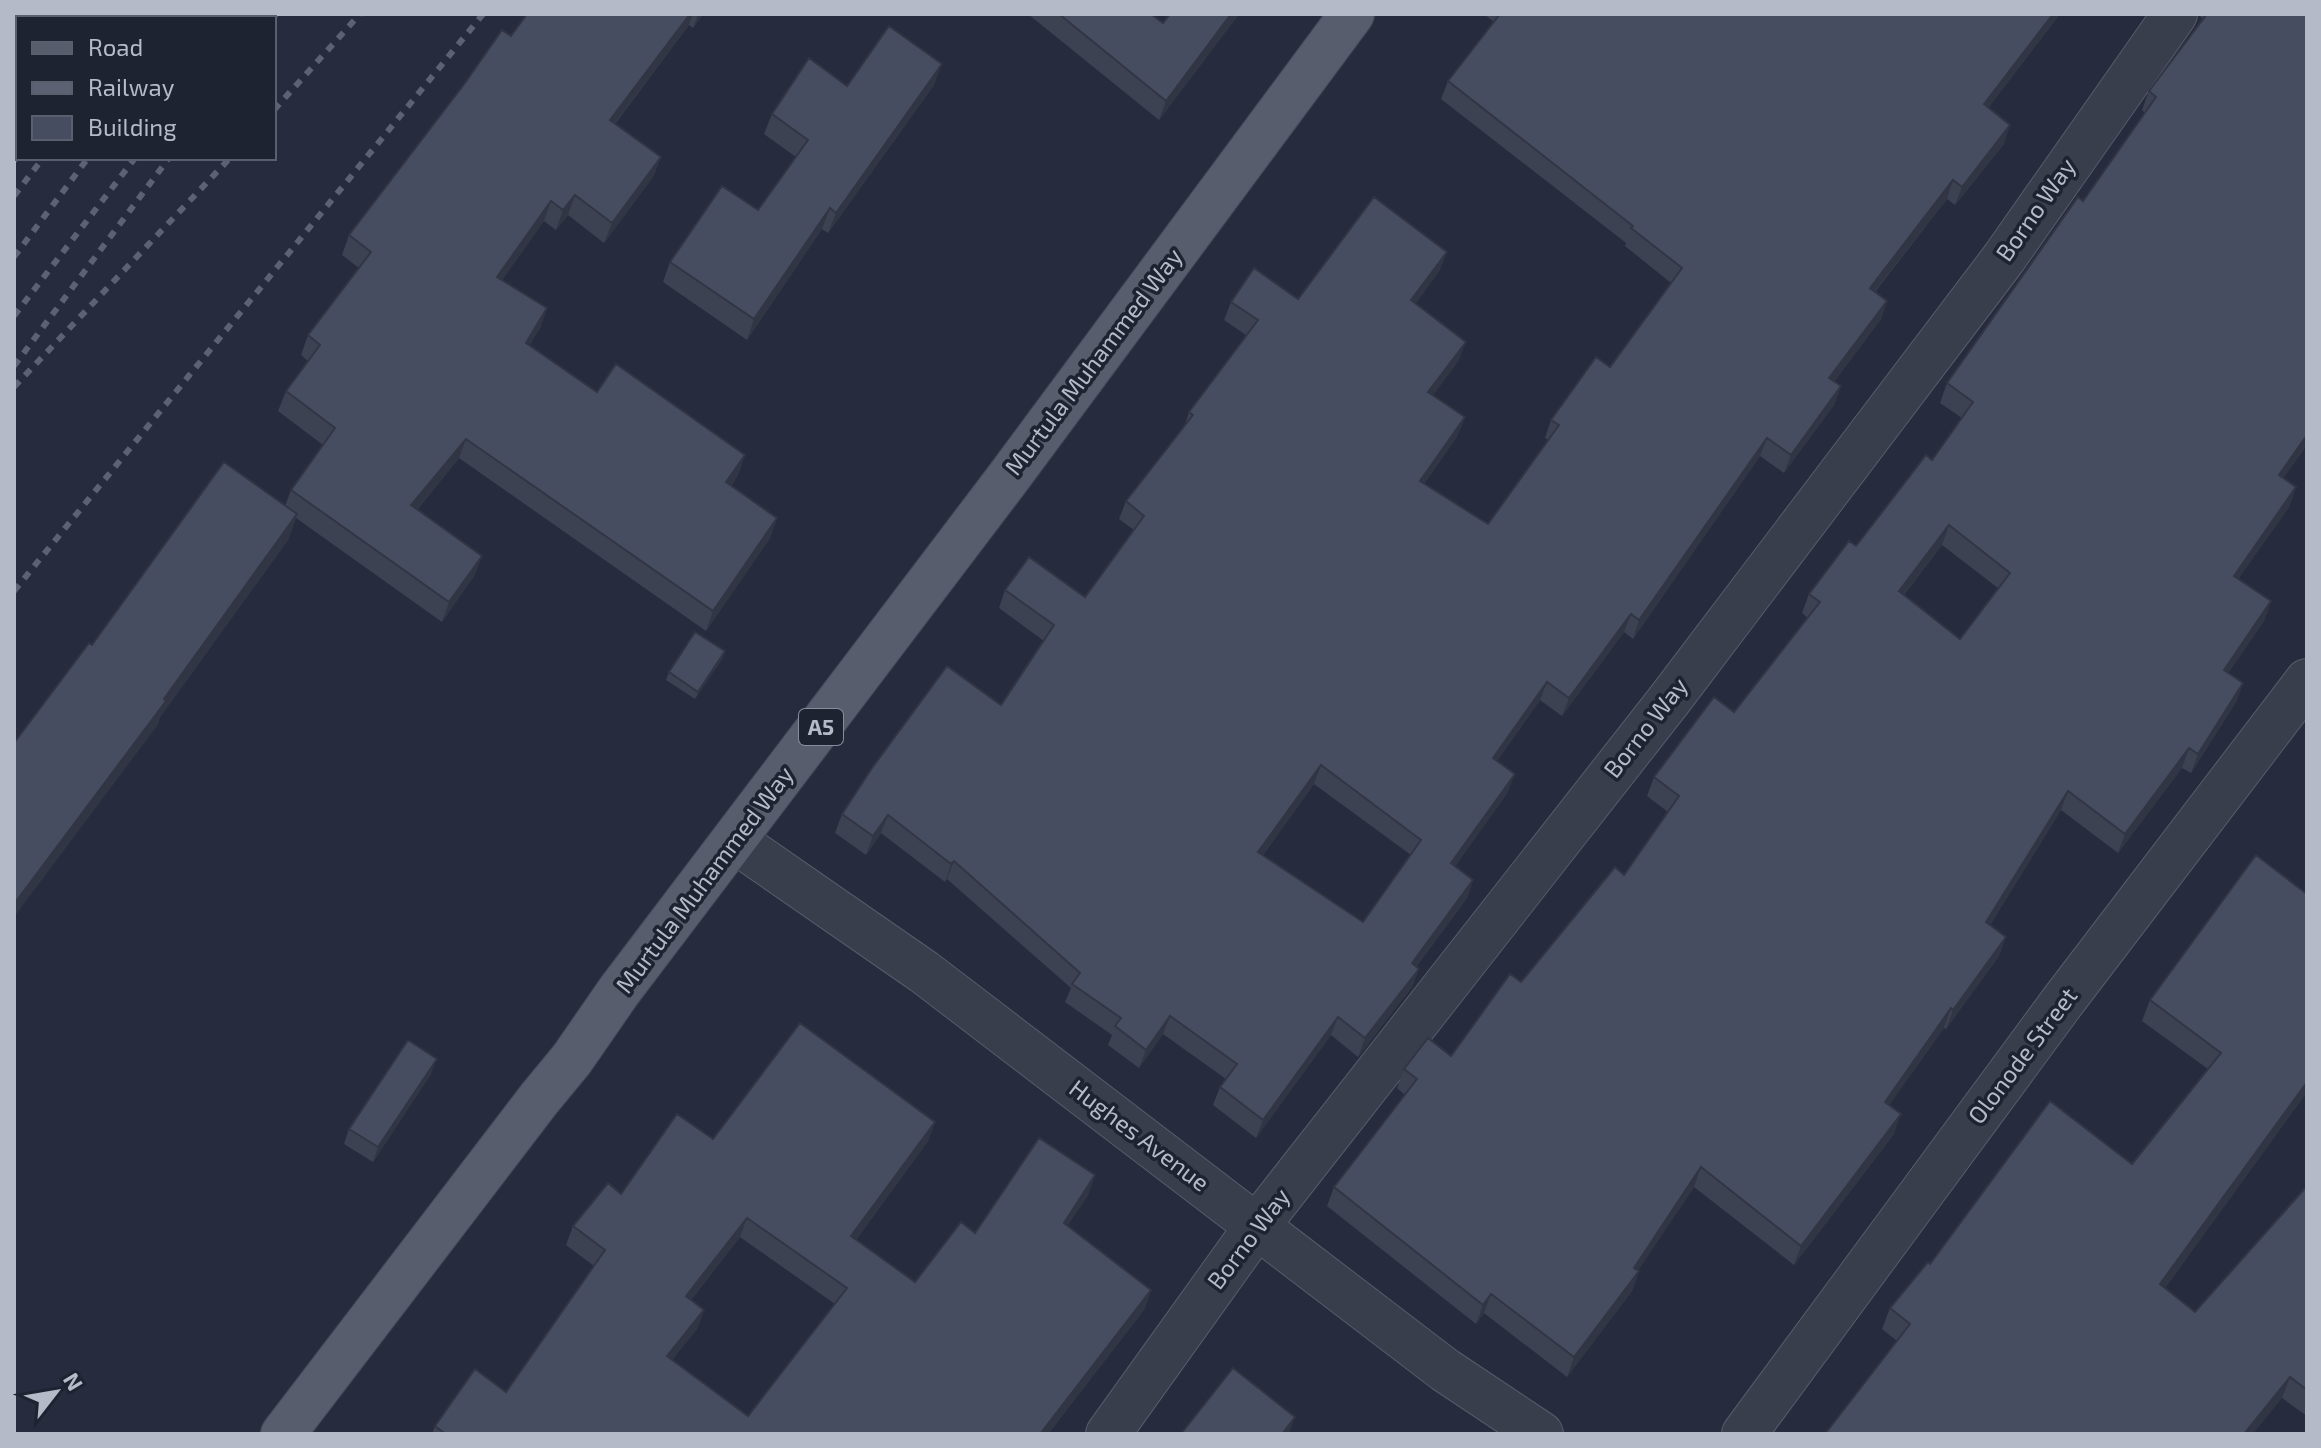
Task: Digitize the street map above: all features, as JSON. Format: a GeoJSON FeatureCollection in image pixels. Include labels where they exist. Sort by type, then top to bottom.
{"type":"FeatureCollection","features":[{"type":"Feature","properties":{"kind":"main road","name":"Murtula Muhammed Way"},"geometry":{"type":"LineString","coordinates":[[283,1434],[572,1059],[619,991],[735,841],[1352,14]]}},
{"type":"Feature","properties":{"kind":"street","name":"Borno Way"},"geometry":{"type":"LineString","coordinates":[[1108,1434],[1257,1226],[1698,661],[2004,258],[2175,14]]}},
{"type":"Feature","properties":{"kind":"street","name":"Olonode Street"},"geometry":{"type":"LineString","coordinates":[[1744,1434],[2063,1001],[2307,681]]}},
{"type":"Feature","properties":{"kind":"street","name":"Hughes Avenue"},"geometry":{"type":"LineString","coordinates":[[735,841],[924,972],[1445,1370],[1541,1434]]}},
{"type":"Feature","properties":{"kind":"building"},"geometry":{"type":"Polygon","coordinates":[[[527,14],[690,14],[610,120],[661,157],[612,223],[575,195],[563,210],[551,201],[497,277],[547,308],[526,343],[597,392],[616,364],[745,455],[726,482],[777,518],[713,611],[466,439],[411,505],[482,556],[449,602],[291,490],[335,428],[286,391],[320,345],[308,335],[371,252],[349,235],[502,30],[511,36],[527,14]]]}},
{"type":"Feature","properties":{"kind":"building"},"geometry":{"type":"Polygon","coordinates":[[[1059,14],[1151,14],[1163,23],[1170,14],[1231,14],[1166,101],[1059,14]]]}},
{"type":"Feature","properties":{"kind":"building"},"geometry":{"type":"Polygon","coordinates":[[[1500,14],[2053,14],[1984,104],[2010,125],[1962,187],[1953,180],[1870,288],[1887,301],[1829,378],[1841,386],[1791,455],[1767,438],[1639,620],[1631,614],[1569,698],[1547,682],[1493,758],[1515,774],[1451,863],[1473,880],[1412,963],[1419,969],[1365,1038],[1338,1017],[1263,1120],[1220,1087],[1237,1064],[1170,1016],[1146,1050],[1115,1026],[1121,1018],[1072,984],[1080,973],[954,861],[951,864],[888,815],[873,836],[842,814],[947,666],[1001,705],[1054,625],[1005,590],[1029,557],[1085,597],[1144,516],[1126,501],[1193,415],[1189,412],[1258,320],[1231,302],[1254,268],[1298,299],[1374,197],[1447,252],[1411,300],[1466,342],[1428,392],[1465,417],[1420,481],[1488,524],[1559,425],[1551,420],[1596,357],[1610,367],[1682,268],[1448,81],[1500,14]],[[1321,765],[1258,852],[1363,922],[1421,840],[1321,765]]]}},
{"type":"Feature","properties":{"kind":"building"},"geometry":{"type":"Polygon","coordinates":[[[2207,14],[2307,14],[2307,435],[2279,475],[2296,487],[2234,576],[2271,601],[2224,670],[2243,683],[2198,754],[2189,748],[2125,834],[2068,791],[1986,922],[2006,937],[1885,1102],[1901,1114],[1801,1246],[1701,1167],[1634,1268],[1639,1271],[1574,1357],[1491,1294],[1483,1305],[1334,1187],[1417,1079],[1404,1069],[1428,1038],[1451,1056],[1510,974],[1521,982],[1615,867],[1624,875],[1679,796],[1654,777],[1714,697],[1734,712],[1820,602],[1809,594],[1849,541],[1856,546],[1926,455],[1932,460],[1973,402],[1947,383],[2078,197],[2083,201],[2156,97],[2149,91],[2207,14]],[[1949,525],[1899,591],[1960,639],[2010,573],[1949,525]]]}},
{"type":"Feature","properties":{"kind":"building"},"geometry":{"type":"Polygon","coordinates":[[[889,26],[942,64],[836,213],[830,208],[754,319],[670,262],[722,186],[758,210],[808,140],[772,114],[809,58],[847,86],[889,26]]]}},
{"type":"Feature","properties":{"kind":"building"},"geometry":{"type":"Polygon","coordinates":[[[224,462],[297,514],[164,699],[166,701],[14,904],[14,743],[89,643],[92,645],[224,462]]]}},
{"type":"Feature","properties":{"kind":"building"},"geometry":{"type":"Polygon","coordinates":[[[695,632],[725,651],[698,692],[669,672],[695,632]]]}},
{"type":"Feature","properties":{"kind":"building"},"geometry":{"type":"Polygon","coordinates":[[[2256,855],[2307,894],[2307,1082],[2160,1284],[2195,1312],[2307,1186],[2307,1390],[2290,1377],[2244,1434],[1825,1434],[1910,1324],[1890,1308],[1928,1262],[1930,1264],[2050,1101],[2132,1164],[2221,1053],[2150,1000],[2256,855]]]}},
{"type":"Feature","properties":{"kind":"building"},"geometry":{"type":"Polygon","coordinates":[[[800,1023],[935,1122],[851,1236],[915,1282],[961,1222],[975,1233],[1039,1138],[1095,1175],[1064,1223],[1151,1290],[1040,1434],[442,1434],[435,1426],[475,1369],[506,1392],[605,1250],[573,1226],[608,1183],[621,1194],[677,1114],[713,1139],[800,1023]],[[747,1218],[686,1296],[704,1310],[667,1356],[748,1416],[847,1288],[747,1218]]]}},
{"type":"Feature","properties":{"kind":"building"},"geometry":{"type":"Polygon","coordinates":[[[408,1040],[437,1059],[378,1147],[349,1129],[408,1040]]]}},
{"type":"Feature","properties":{"kind":"building"},"geometry":{"type":"Polygon","coordinates":[[[1233,1368],[1295,1417],[1282,1434],[1181,1434],[1233,1368]]]}},
{"type":"Feature","properties":{"kind":"railway"},"geometry":{"type":"LineString","coordinates":[[276,108],[360,14]]}},
{"type":"Feature","properties":{"kind":"railway"},"geometry":{"type":"LineString","coordinates":[[14,591],[483,14]]}},
{"type":"Feature","properties":{"kind":"railway"},"geometry":{"type":"LineString","coordinates":[[14,161],[16,158]]}},
{"type":"Feature","properties":{"kind":"railway"},"geometry":{"type":"LineString","coordinates":[[14,196],[41,160]]}},
{"type":"Feature","properties":{"kind":"railway"},"geometry":{"type":"LineString","coordinates":[[14,257],[87,160]]}},
{"type":"Feature","properties":{"kind":"railway"},"geometry":{"type":"LineString","coordinates":[[14,316],[133,160]]}},
{"type":"Feature","properties":{"kind":"railway"},"geometry":{"type":"LineString","coordinates":[[14,366],[168,160]]}},
{"type":"Feature","properties":{"kind":"railway"},"geometry":{"type":"LineString","coordinates":[[14,387],[228,160]]}}]}
